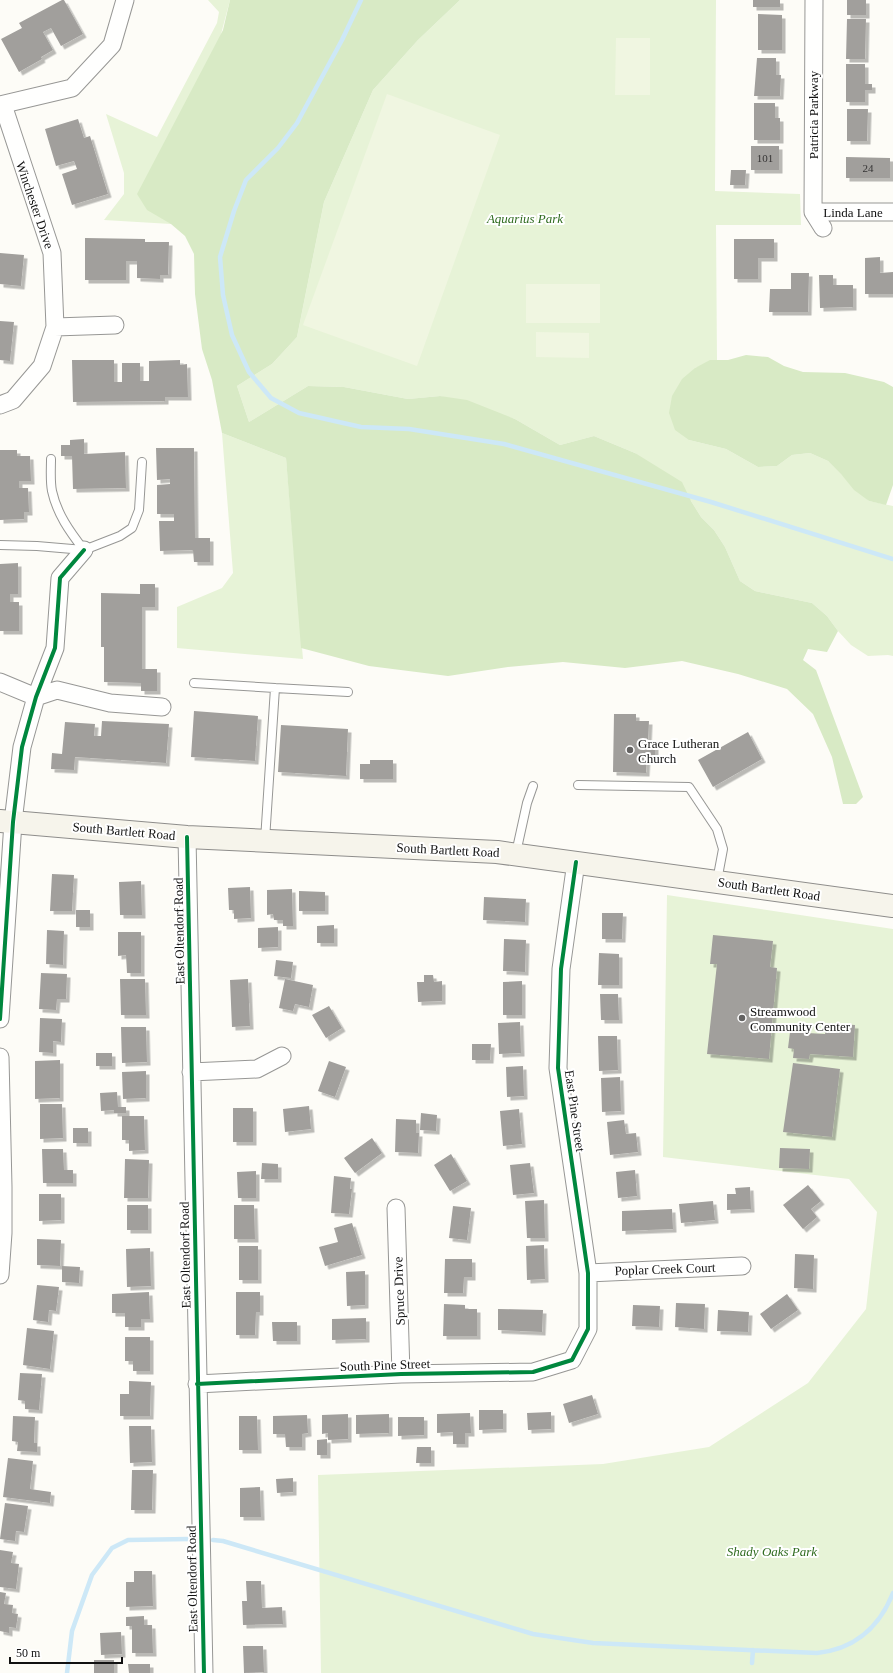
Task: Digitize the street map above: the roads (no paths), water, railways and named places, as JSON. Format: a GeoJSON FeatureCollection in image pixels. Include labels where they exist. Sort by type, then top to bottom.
{"type":"FeatureCollection","features":[{"type":"Feature","properties":{"kind":"main road","name":"South Bartlett Road"},"geometry":{"type":"LineString","coordinates":[[6,821],[187,837],[496,852],[893,906]]}},
{"type":"Feature","properties":{"kind":"street"},"geometry":{"type":"LineString","coordinates":[[1,105],[72,88],[112,45],[125,0]]}},
{"type":"Feature","properties":{"kind":"street","name":"Patricia Parkway"},"geometry":{"type":"LineString","coordinates":[[813,212],[814,0]]}},
{"type":"Feature","properties":{"kind":"street","name":"Winchester Drive"},"geometry":{"type":"LineString","coordinates":[[0,405],[13,400],[42,366],[55,327],[52,253],[1,105]]}},
{"type":"Feature","properties":{"kind":"street"},"geometry":{"type":"LineString","coordinates":[[813,212],[823,228]]}},
{"type":"Feature","properties":{"kind":"street","name":"Linda Lane"},"geometry":{"type":"LineString","coordinates":[[813,212],[893,212]]}},
{"type":"Feature","properties":{"kind":"street"},"geometry":{"type":"LineString","coordinates":[[55,327],[115,325]]}},
{"type":"Feature","properties":{"kind":"street"},"geometry":{"type":"LineString","coordinates":[[0,1019],[6,821],[22,747],[36,697],[55,648],[60,578],[84,550]]}},
{"type":"Feature","properties":{"kind":"street"},"geometry":{"type":"LineString","coordinates":[[0,682],[36,697],[57,690],[110,703],[162,707]]}},
{"type":"Feature","properties":{"kind":"street","name":"East Oltendorf Road"},"geometry":{"type":"LineString","coordinates":[[187,837],[204,1673]]}},
{"type":"Feature","properties":{"kind":"street","name":"East Pine Street"},"geometry":{"type":"LineString","coordinates":[[572,1360],[588,1329],[588,1272],[558,1068],[561,969],[576,862]]}},
{"type":"Feature","properties":{"kind":"street"},"geometry":{"type":"LineString","coordinates":[[191,1072],[257,1069],[282,1056]]}},
{"type":"Feature","properties":{"kind":"street"},"geometry":{"type":"LineString","coordinates":[[0,1057],[1,1187],[3,1233],[0,1275]]}},
{"type":"Feature","properties":{"kind":"street","name":"Spruce Drive"},"geometry":{"type":"LineString","coordinates":[[396,1208],[401,1374]]}},
{"type":"Feature","properties":{"kind":"street","name":"Poplar Creek Court"},"geometry":{"type":"LineString","coordinates":[[588,1272],[742,1266]]}},
{"type":"Feature","properties":{"kind":"street","name":"South Pine Street"},"geometry":{"type":"LineString","coordinates":[[197,1384],[401,1374],[532,1372],[572,1360]]}},
{"type":"Feature","properties":{"kind":"lane"},"geometry":{"type":"LineString","coordinates":[[51,459],[52,490],[57,507],[66,526],[84,550]]}},
{"type":"Feature","properties":{"kind":"lane"},"geometry":{"type":"LineString","coordinates":[[0,545],[37,546],[84,550],[120,536],[132,528],[139,510],[142,462]]}},
{"type":"Feature","properties":{"kind":"lane"},"geometry":{"type":"LineString","coordinates":[[194,683],[348,692]]}},
{"type":"Feature","properties":{"kind":"lane"},"geometry":{"type":"LineString","coordinates":[[265,841],[274,688]]}},
{"type":"Feature","properties":{"kind":"lane"},"geometry":{"type":"LineString","coordinates":[[578,785],[689,788],[717,830],[723,848],[717,882]]}},
{"type":"Feature","properties":{"kind":"lane"},"geometry":{"type":"LineString","coordinates":[[516,855],[527,803],[533,786]]}},
{"type":"Feature","properties":{"kind":"waterway"},"geometry":{"type":"LineString","coordinates":[[361,0],[342,40],[297,123],[278,148],[246,180],[234,211],[220,257],[223,295],[232,335],[249,372],[271,398],[299,413],[361,427],[409,429],[504,444],[711,502],[893,559]]}},
{"type":"Feature","properties":{"kind":"waterway"},"geometry":{"type":"LineString","coordinates":[[67,1673],[72,1631],[92,1575],[112,1548],[128,1540],[189,1539]]}},
{"type":"Feature","properties":{"kind":"waterway"},"geometry":{"type":"LineString","coordinates":[[213,1540],[223,1541],[533,1634],[593,1643],[817,1653],[831,1651],[843,1647],[864,1635],[881,1617],[893,1593]]}},
{"type":"Feature","properties":{"kind":"waterway"},"geometry":{"type":"LineString","coordinates":[[752,1663],[753,1650]]}},
{"type":"Feature","properties":{"kind":"place","name":"Grace Lutheran Church"},"geometry":{"type":"Point","coordinates":[630,750]}},
{"type":"Feature","properties":{"kind":"place","name":"Streamwood Community Center"},"geometry":{"type":"Point","coordinates":[742,1018]}},
{"type":"Feature","properties":{"kind":"park label","name":"Aquarius Park"},"geometry":{"type":"Point","coordinates":[525,218]}},
{"type":"Feature","properties":{"kind":"park label","name":"Shady Oaks Park"},"geometry":{"type":"Point","coordinates":[772,1551]}}]}
